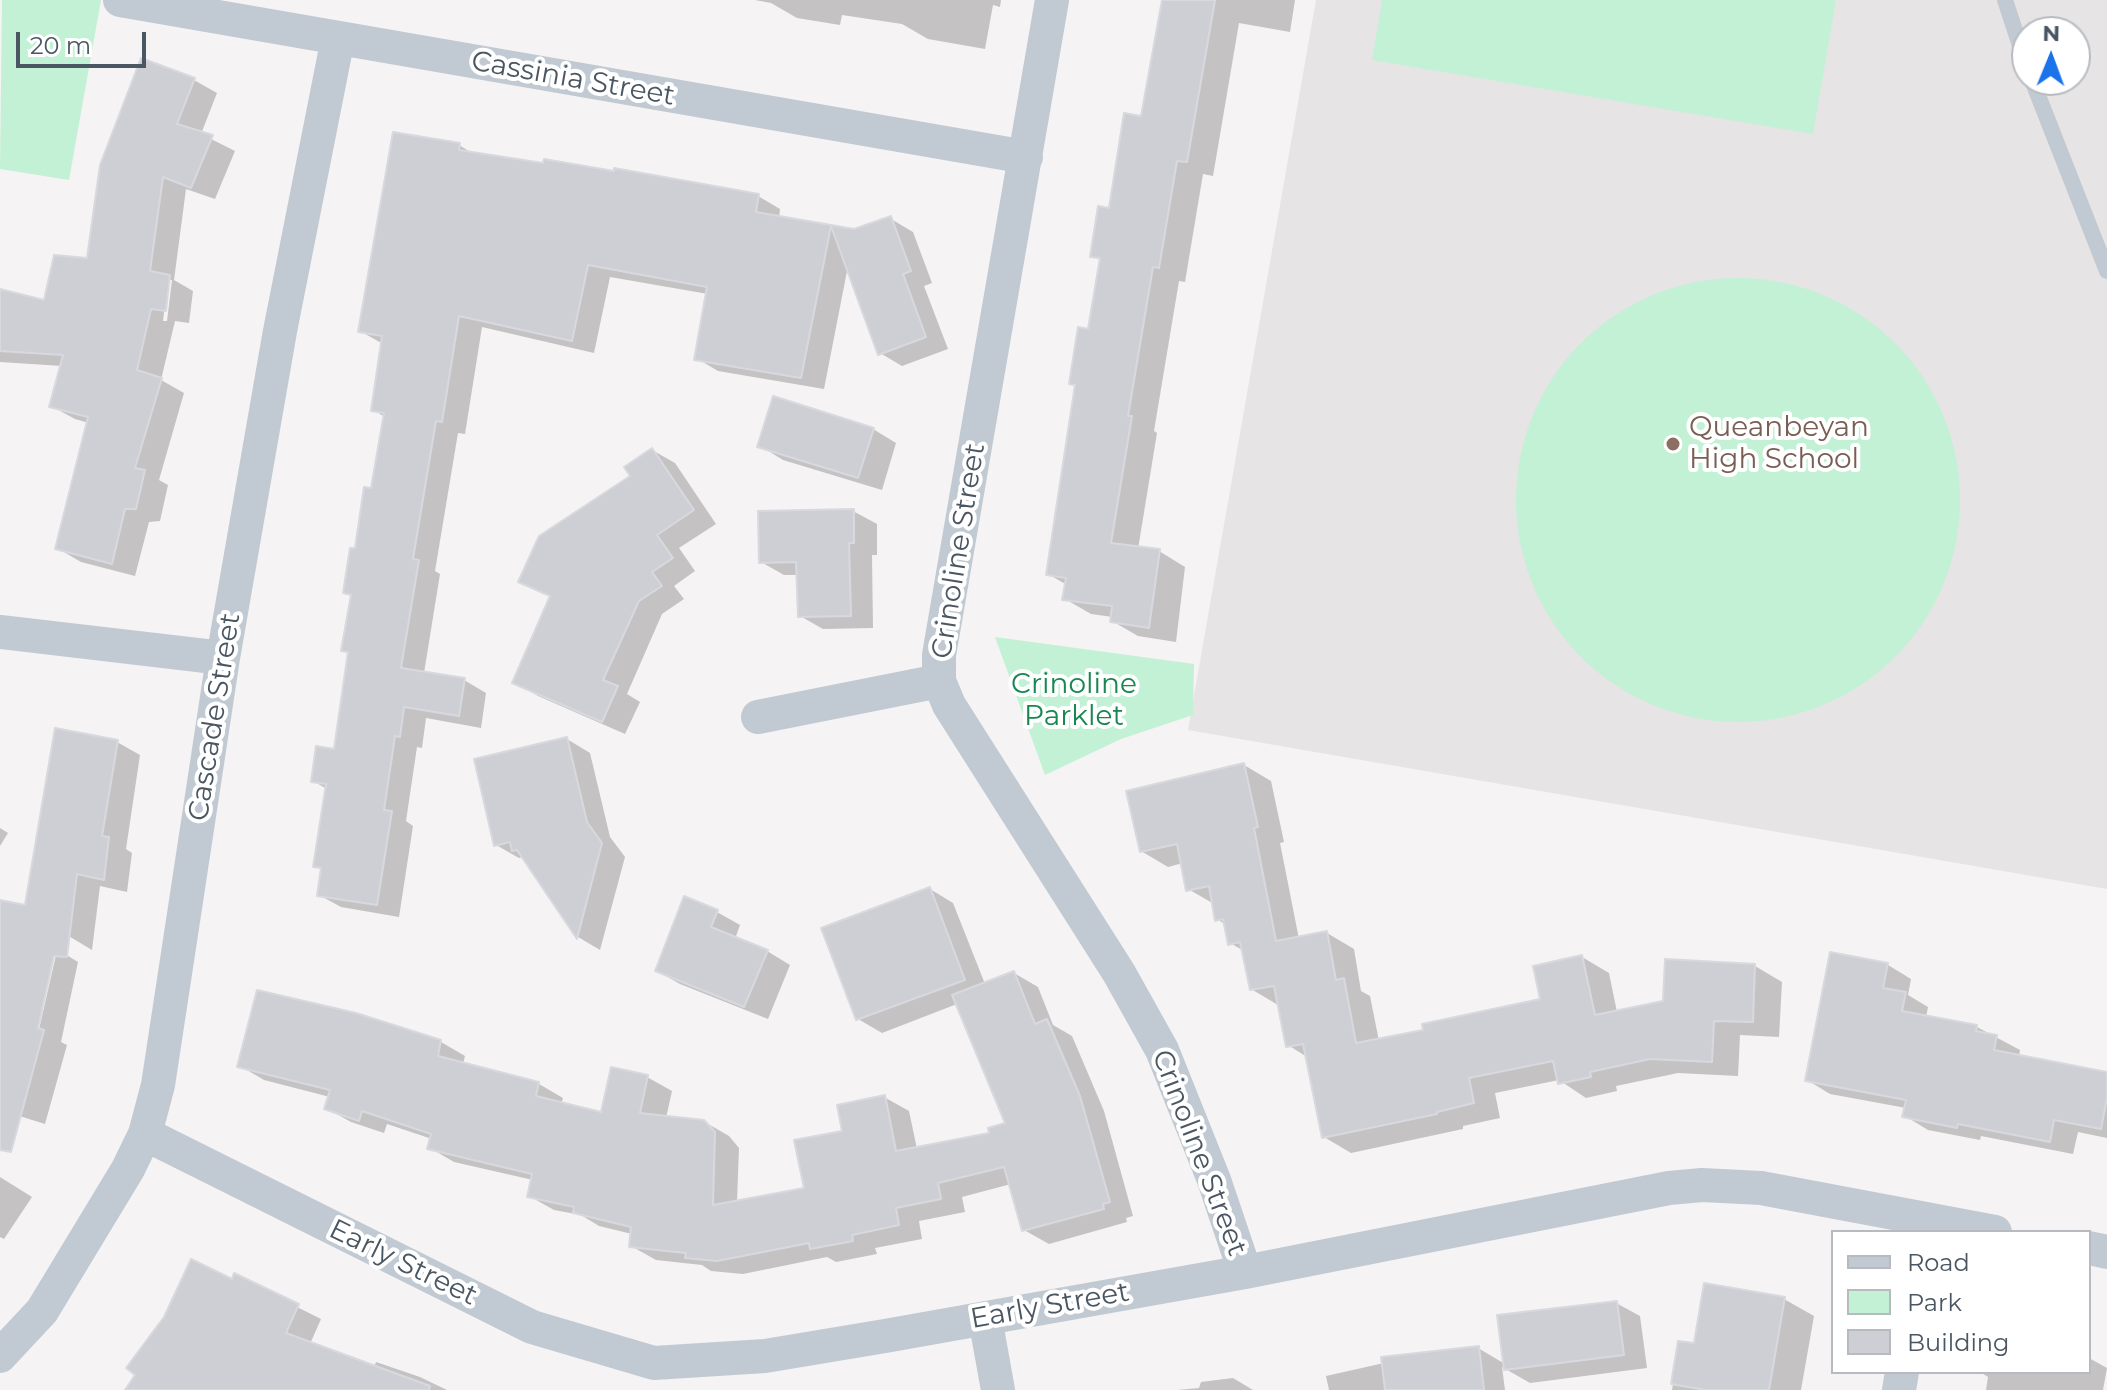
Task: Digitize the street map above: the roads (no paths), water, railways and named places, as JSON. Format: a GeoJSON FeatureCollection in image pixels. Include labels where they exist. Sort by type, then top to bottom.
{"type":"FeatureCollection","features":[{"type":"Feature","properties":{"kind":"street","name":"Cassinia Street"},"geometry":{"type":"LineString","coordinates":[[120,0],[1026,157]]}},
{"type":"Feature","properties":{"kind":"street","name":"Crinoline Street"},"geometry":{"type":"LineString","coordinates":[[1052,0],[939,655],[939,681],[949,705],[1119,973],[1162,1050],[1214,1180],[1245,1272]]}},
{"type":"Feature","properties":{"kind":"street","name":"Cascade Street"},"geometry":{"type":"LineString","coordinates":[[0,1356],[42,1311],[128,1169],[145,1134],[158,1085],[223,658],[280,331],[338,38]]}},
{"type":"Feature","properties":{"kind":"street"},"geometry":{"type":"LineString","coordinates":[[0,632],[223,658]]}},
{"type":"Feature","properties":{"kind":"street"},"geometry":{"type":"LineString","coordinates":[[758,717],[939,681]]}},
{"type":"Feature","properties":{"kind":"street","name":"Early Street"},"geometry":{"type":"LineString","coordinates":[[145,1134],[532,1327],[654,1363],[765,1356],[1245,1272],[1601,1200],[1702,1185],[1761,1188],[1932,1226],[1974,1230]]}},
{"type":"Feature","properties":{"kind":"street"},"geometry":{"type":"LineString","coordinates":[[985,1318],[998,1390]]}},
{"type":"Feature","properties":{"kind":"lane"},"geometry":{"type":"LineString","coordinates":[[2038,96],[2107,271]]}},
{"type":"Feature","properties":{"kind":"place","name":"Queanbeyan High School"},"geometry":{"type":"Point","coordinates":[1673,444]}},
{"type":"Feature","properties":{"kind":"park label","name":"Crinoline Parklet"},"geometry":{"type":"Point","coordinates":[1074,701]}}]}
